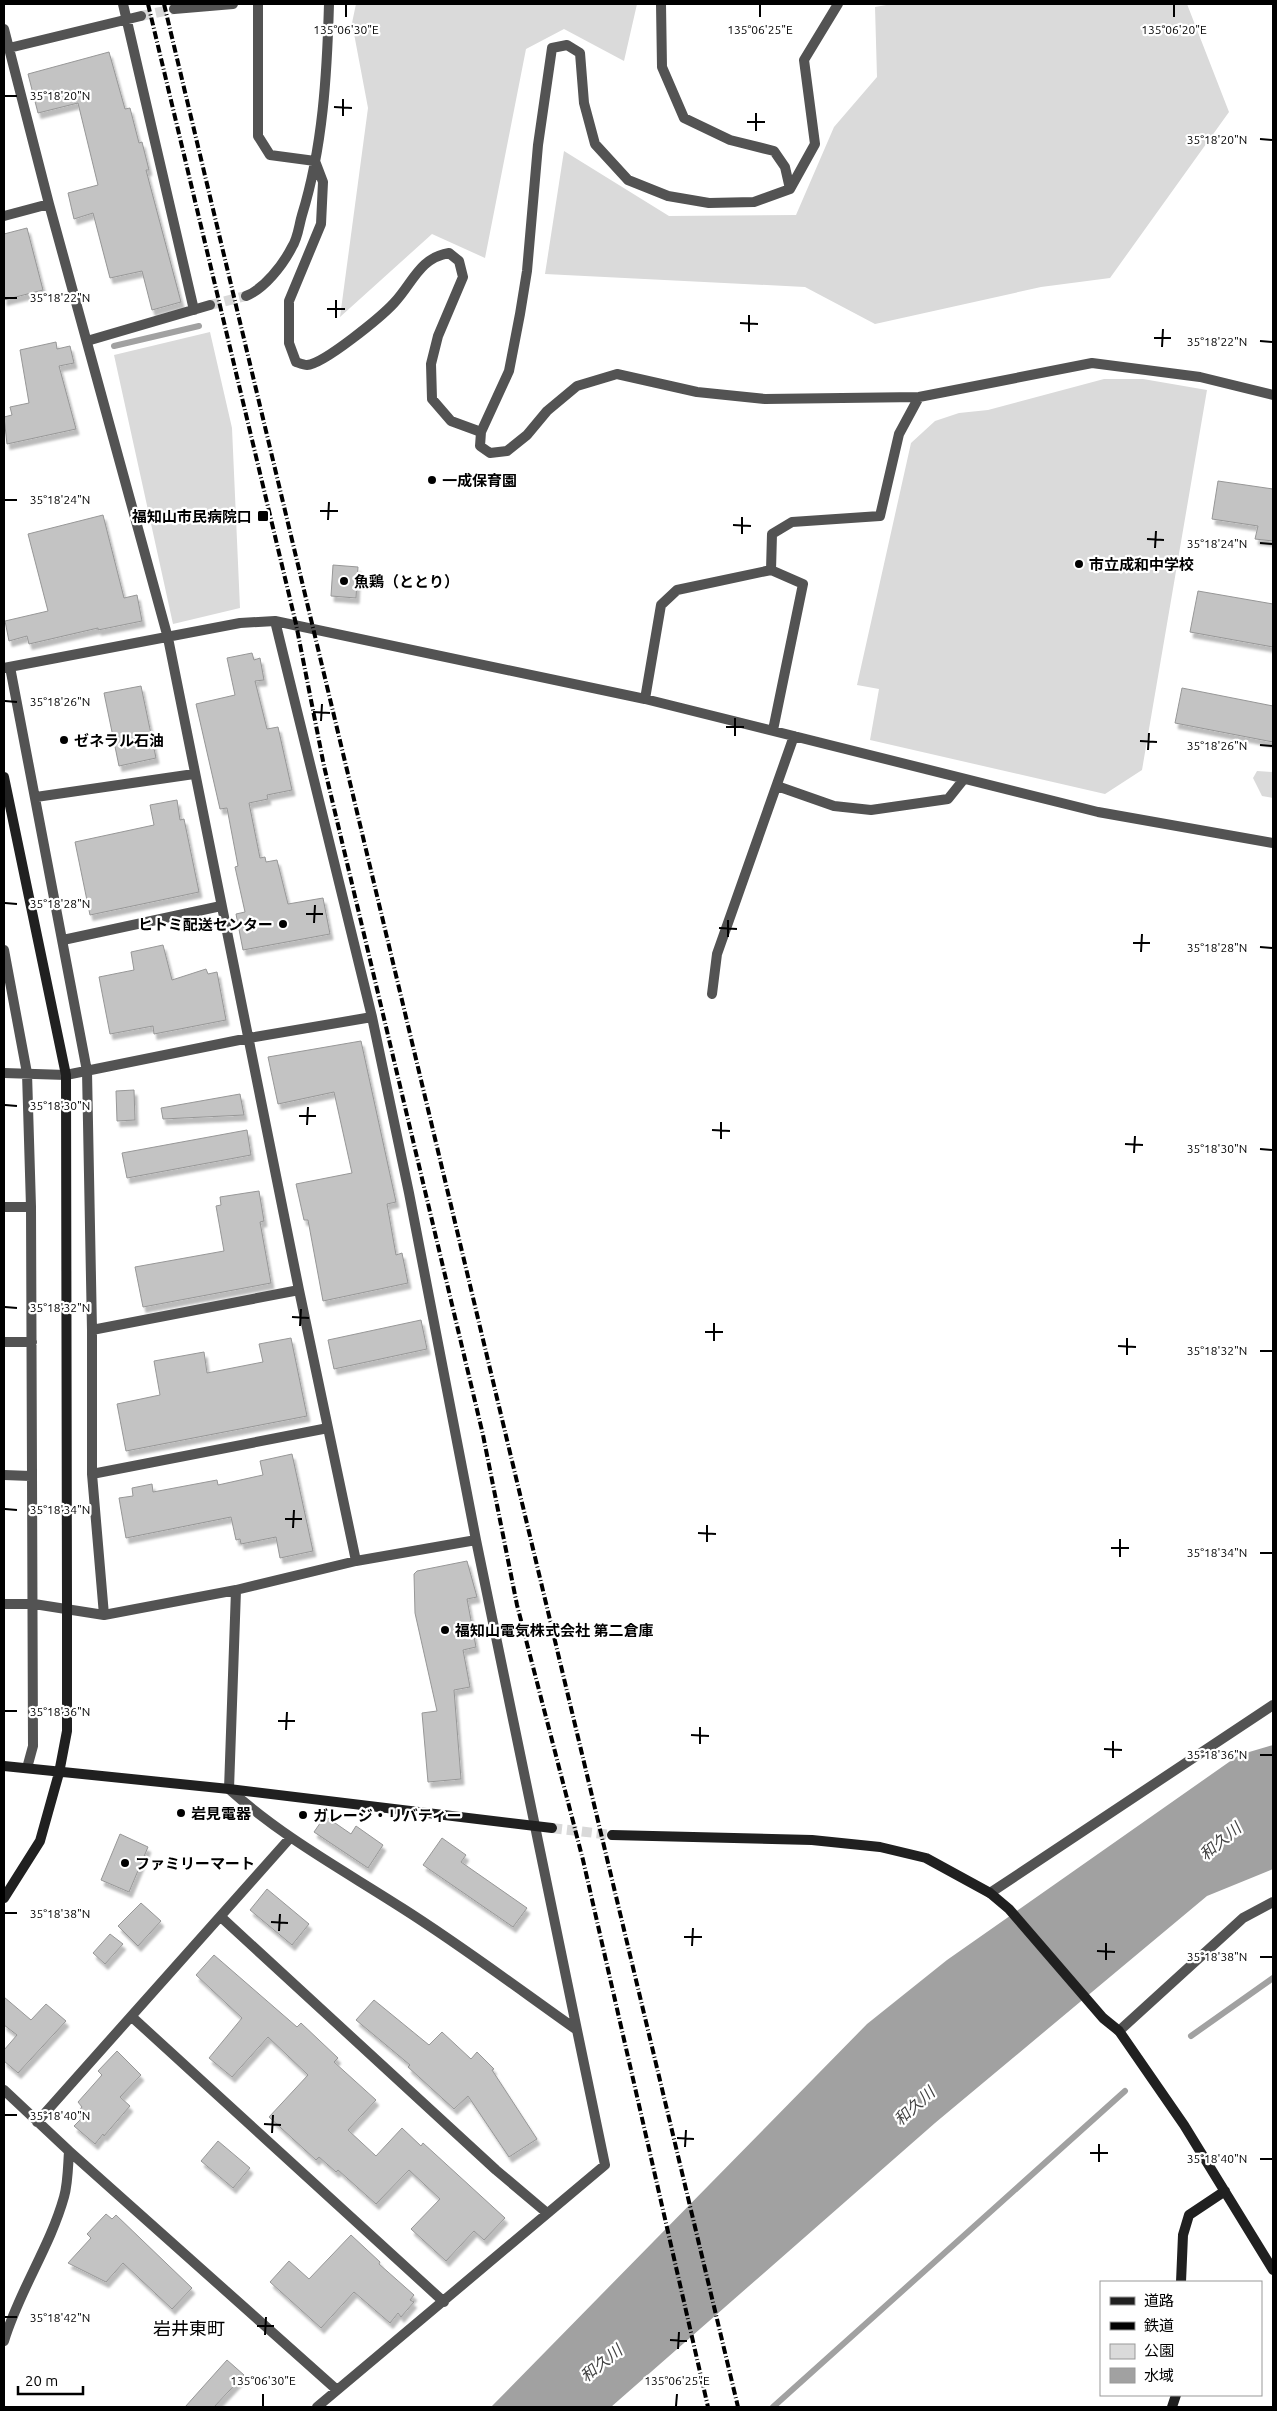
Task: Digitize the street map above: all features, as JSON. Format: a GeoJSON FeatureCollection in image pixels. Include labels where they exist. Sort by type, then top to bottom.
{"type":"FeatureCollection","features":[{"type":"Feature","properties":{"kind":"street"},"geometry":{"type":"LineString","coordinates":[[123,4],[194,310]]}},
{"type":"Feature","properties":{"kind":"street"},"geometry":{"type":"LineString","coordinates":[[174,9],[234,4]]}},
{"type":"Feature","properties":{"kind":"street"},"geometry":{"type":"LineString","coordinates":[[258,4],[258,136],[270,154],[315,161]]}},
{"type":"Feature","properties":{"kind":"street"},"geometry":{"type":"LineString","coordinates":[[246,296],[257,292],[293,247],[306,204],[315,161],[328,63],[329,4]]}},
{"type":"Feature","properties":{"kind":"street"},"geometry":{"type":"LineString","coordinates":[[661,4],[662,67],[684,118],[730,140],[774,151],[785,167],[790,189]]}},
{"type":"Feature","properties":{"kind":"street"},"geometry":{"type":"LineString","coordinates":[[838,4],[804,60],[815,144],[790,189],[754,202],[709,202],[668,196],[628,180],[595,144],[584,103],[580,53],[567,45],[552,48],[538,145],[527,271],[520,314],[509,371],[482,432],[480,446],[490,453],[507,451],[527,435],[547,411],[577,386],[617,374],[697,392],[765,399],[919,397],[1092,363],[1200,377],[1273,395]]}},
{"type":"Feature","properties":{"kind":"street"},"geometry":{"type":"LineString","coordinates":[[9,48],[141,16]]}},
{"type":"Feature","properties":{"kind":"street"},"geometry":{"type":"LineString","coordinates":[[4,30],[49,204],[168,638],[299,1290],[356,1561]]}},
{"type":"Feature","properties":{"kind":"street"},"geometry":{"type":"LineString","coordinates":[[315,161],[323,182],[321,224],[288,300],[289,344],[296,362],[308,365],[343,345],[394,303],[420,267],[438,255],[449,253],[459,261],[463,277],[436,345],[431,364],[432,399],[451,421],[482,432]]}},
{"type":"Feature","properties":{"kind":"street"},"geometry":{"type":"LineString","coordinates":[[4,216],[49,204]]}},
{"type":"Feature","properties":{"kind":"street"},"geometry":{"type":"LineString","coordinates":[[87,341],[210,305]]}},
{"type":"Feature","properties":{"kind":"street"},"geometry":{"type":"LineString","coordinates":[[771,570],[772,534],[792,522],[880,516],[899,434],[919,397]]}},
{"type":"Feature","properties":{"kind":"street"},"geometry":{"type":"LineString","coordinates":[[645,699],[661,605],[677,590],[771,570],[803,584],[773,730]]}},
{"type":"Feature","properties":{"kind":"street"},"geometry":{"type":"LineString","coordinates":[[275,621],[372,1017],[409,1193],[476,1540],[605,2165],[317,2407]]}},
{"type":"Feature","properties":{"kind":"street"},"geometry":{"type":"LineString","coordinates":[[104,1615],[92,1474],[92,1330],[87,1071],[36,797],[7,667],[240,623],[275,621],[645,699],[1098,812],[1273,843]]}},
{"type":"Feature","properties":{"kind":"street"},"geometry":{"type":"LineString","coordinates":[[712,994],[717,954],[794,736]]}},
{"type":"Feature","properties":{"kind":"street"},"geometry":{"type":"LineString","coordinates":[[36,797],[194,774]]}},
{"type":"Feature","properties":{"kind":"street"},"geometry":{"type":"LineString","coordinates":[[4,777],[66,1075],[67,1608],[67,1731],[59,1773],[40,1841],[4,1898]]}},
{"type":"Feature","properties":{"kind":"street"},"geometry":{"type":"LineString","coordinates":[[777,786],[834,806],[871,810],[948,799],[964,779]]}},
{"type":"Feature","properties":{"kind":"street"},"geometry":{"type":"LineString","coordinates":[[63,940],[221,906]]}},
{"type":"Feature","properties":{"kind":"street"},"geometry":{"type":"LineString","coordinates":[[4,950],[27,1073],[31,1208],[31,1476],[34,1604],[33,1746],[27,1768]]}},
{"type":"Feature","properties":{"kind":"street"},"geometry":{"type":"LineString","coordinates":[[4,1074],[66,1075],[248,1038],[372,1017]]}},
{"type":"Feature","properties":{"kind":"street"},"geometry":{"type":"LineString","coordinates":[[4,1206],[31,1208]]}},
{"type":"Feature","properties":{"kind":"street"},"geometry":{"type":"LineString","coordinates":[[92,1330],[299,1290]]}},
{"type":"Feature","properties":{"kind":"street"},"geometry":{"type":"LineString","coordinates":[[4,1342],[32,1342]]}},
{"type":"Feature","properties":{"kind":"street"},"geometry":{"type":"LineString","coordinates":[[92,1474],[328,1428]]}},
{"type":"Feature","properties":{"kind":"street"},"geometry":{"type":"LineString","coordinates":[[4,1475],[31,1476]]}},
{"type":"Feature","properties":{"kind":"street"},"geometry":{"type":"LineString","coordinates":[[4,1604],[34,1604],[104,1615],[236,1590],[356,1561],[476,1540]]}},
{"type":"Feature","properties":{"kind":"street"},"geometry":{"type":"LineString","coordinates":[[236,1590],[229,1789],[254,1812],[290,1838],[404,1909],[577,2030]]}},
{"type":"Feature","properties":{"kind":"street"},"geometry":{"type":"LineString","coordinates":[[990,1893],[1273,1705]]}},
{"type":"Feature","properties":{"kind":"street"},"geometry":{"type":"LineString","coordinates":[[4,1766],[229,1789],[535,1824],[552,1828]]}},
{"type":"Feature","properties":{"kind":"street"},"geometry":{"type":"LineString","coordinates":[[612,1835],[812,1840],[880,1847],[926,1858],[990,1893],[1009,1909],[1103,2018],[1119,2031],[1184,2126],[1273,2270]]}},
{"type":"Feature","properties":{"kind":"street"},"geometry":{"type":"LineString","coordinates":[[37,2122],[290,1838]]}},
{"type":"Feature","properties":{"kind":"street"},"geometry":{"type":"LineString","coordinates":[[1119,2031],[1243,1918],[1273,1902]]}},
{"type":"Feature","properties":{"kind":"street"},"geometry":{"type":"LineString","coordinates":[[221,1917],[496,2170],[547,2213]]}},
{"type":"Feature","properties":{"kind":"street"},"geometry":{"type":"LineString","coordinates":[[132,2017],[444,2302]]}},
{"type":"Feature","properties":{"kind":"street"},"geometry":{"type":"LineString","coordinates":[[4,2090],[69,2151],[336,2390]]}},
{"type":"Feature","properties":{"kind":"street"},"geometry":{"type":"LineString","coordinates":[[4,2342],[12,2315],[56,2222],[65,2195],[69,2151]]}},
{"type":"Feature","properties":{"kind":"street"},"geometry":{"type":"LineString","coordinates":[[1182,2281],[1183,2235],[1189,2215],[1225,2191]]}},
{"type":"Feature","properties":{"kind":"green space"},"geometry":{"type":"Polygon","coordinates":[[[356,4],[637,4],[624,61],[564,29],[526,49],[485,258],[432,234],[340,317],[368,108],[352,23],[356,4]]]}},
{"type":"Feature","properties":{"kind":"green space"},"geometry":{"type":"Polygon","coordinates":[[[892,4],[1187,4],[1229,112],[1110,278],[1041,287],[875,324],[805,287],[545,274],[564,151],[669,216],[796,215],[834,127],[877,77],[875,7],[892,4]]]}},
{"type":"Feature","properties":{"kind":"green space"},"geometry":{"type":"Polygon","coordinates":[[[210,332],[232,428],[240,608],[173,624],[114,355],[210,332]]]}},
{"type":"Feature","properties":{"kind":"green space","name":"市立成和中学校"},"geometry":{"type":"Polygon","coordinates":[[[1104,379],[1143,379],[1207,390],[1142,770],[1105,794],[870,740],[879,689],[857,685],[911,443],[935,421],[959,413],[988,410],[1104,379]]]}},
{"type":"Feature","properties":{"kind":"green space"},"geometry":{"type":"Polygon","coordinates":[[[1257,771],[1273,772],[1273,798],[1262,796],[1253,778],[1257,771]]]}},
{"type":"Feature","properties":{"kind":"water","name":"和久川"},"geometry":{"type":"Polygon","coordinates":[[[1273,1745],[1273,1869],[1207,1896],[935,2123],[611,2407],[491,2407],[867,2024],[947,1960],[1239,1755],[1273,1745]]]}},
{"type":"Feature","properties":{"kind":"building"},"geometry":{"type":"Polygon","coordinates":[[[109,52],[125,109],[130,108],[139,143],[142,142],[149,170],[146,170],[181,302],[152,310],[142,271],[110,278],[93,213],[74,219],[68,193],[98,185],[78,103],[38,113],[28,74],[109,52]]]}},
{"type":"Feature","properties":{"kind":"building"},"geometry":{"type":"Polygon","coordinates":[[[27,228],[43,290],[4,300],[4,234],[27,228]]]}},
{"type":"Feature","properties":{"kind":"building"},"geometry":{"type":"Polygon","coordinates":[[[56,342],[57,349],[70,346],[74,363],[59,366],[76,429],[7,444],[4,417],[12,415],[10,407],[29,403],[20,350],[56,342]]]}},
{"type":"Feature","properties":{"kind":"building"},"geometry":{"type":"Polygon","coordinates":[[[1218,481],[1273,489],[1273,541],[1255,539],[1258,526],[1212,519],[1218,481]]]}},
{"type":"Feature","properties":{"kind":"building"},"geometry":{"type":"Polygon","coordinates":[[[103,515],[124,598],[137,595],[142,621],[98,630],[98,628],[29,644],[27,636],[9,641],[5,621],[48,611],[28,534],[103,515]]]}},
{"type":"Feature","properties":{"kind":"building","name":"魚鶏（ととり）"},"geometry":{"type":"Polygon","coordinates":[[[333,565],[358,567],[356,598],[331,596],[333,565]]]}},
{"type":"Feature","properties":{"kind":"building"},"geometry":{"type":"Polygon","coordinates":[[[1198,591],[1273,604],[1273,647],[1190,632],[1198,591]]]}},
{"type":"Feature","properties":{"kind":"building"},"geometry":{"type":"Polygon","coordinates":[[[252,653],[254,660],[260,658],[264,680],[255,681],[267,729],[278,727],[292,790],[267,795],[268,799],[249,803],[260,858],[265,857],[266,862],[277,860],[288,904],[323,898],[330,934],[243,950],[236,914],[245,912],[235,867],[238,866],[227,808],[220,809],[196,704],[235,695],[227,658],[252,653]]]}},
{"type":"Feature","properties":{"kind":"building"},"geometry":{"type":"Polygon","coordinates":[[[141,686],[156,758],[119,766],[104,693],[141,686]]]}},
{"type":"Feature","properties":{"kind":"building"},"geometry":{"type":"Polygon","coordinates":[[[1182,688],[1273,706],[1273,742],[1175,723],[1182,688]]]}},
{"type":"Feature","properties":{"kind":"building"},"geometry":{"type":"Polygon","coordinates":[[[177,800],[180,820],[184,819],[199,892],[90,915],[75,842],[154,825],[150,805],[177,800]]]}},
{"type":"Feature","properties":{"kind":"building"},"geometry":{"type":"Polygon","coordinates":[[[163,945],[172,980],[206,969],[208,974],[217,972],[226,1020],[154,1034],[153,1026],[110,1034],[99,977],[134,970],[131,952],[163,945]]]}},
{"type":"Feature","properties":{"kind":"building"},"geometry":{"type":"Polygon","coordinates":[[[361,1041],[396,1202],[387,1204],[396,1255],[402,1253],[408,1283],[323,1301],[308,1220],[304,1220],[296,1184],[352,1173],[334,1092],[278,1104],[268,1057],[361,1041]]]}},
{"type":"Feature","properties":{"kind":"building"},"geometry":{"type":"Polygon","coordinates":[[[134,1090],[135,1120],[117,1121],[116,1091],[134,1090]]]}},
{"type":"Feature","properties":{"kind":"building"},"geometry":{"type":"Polygon","coordinates":[[[240,1094],[244,1115],[163,1119],[161,1108],[240,1094]]]}},
{"type":"Feature","properties":{"kind":"building"},"geometry":{"type":"Polygon","coordinates":[[[247,1130],[251,1155],[127,1178],[122,1153],[247,1130]]]}},
{"type":"Feature","properties":{"kind":"building"},"geometry":{"type":"Polygon","coordinates":[[[259,1191],[264,1221],[260,1222],[271,1283],[143,1307],[135,1267],[224,1251],[216,1206],[221,1205],[220,1197],[259,1191]]]}},
{"type":"Feature","properties":{"kind":"building"},"geometry":{"type":"Polygon","coordinates":[[[421,1320],[427,1349],[334,1369],[328,1340],[421,1320]]]}},
{"type":"Feature","properties":{"kind":"building"},"geometry":{"type":"Polygon","coordinates":[[[291,1338],[307,1416],[126,1451],[117,1404],[160,1395],[154,1361],[204,1352],[207,1373],[263,1362],[259,1344],[291,1338]]]}},
{"type":"Feature","properties":{"kind":"building"},"geometry":{"type":"Polygon","coordinates":[[[292,1454],[313,1551],[280,1558],[276,1537],[241,1544],[240,1539],[236,1540],[231,1517],[126,1538],[119,1498],[133,1496],[132,1488],[152,1484],[153,1492],[217,1480],[218,1485],[263,1475],[260,1461],[292,1454]]]}},
{"type":"Feature","properties":{"kind":"building"},"geometry":{"type":"Polygon","coordinates":[[[467,1561],[477,1597],[467,1599],[476,1647],[463,1650],[470,1687],[454,1690],[461,1779],[428,1782],[422,1713],[437,1711],[415,1613],[414,1574],[417,1571],[467,1561]]]}},
{"type":"Feature","properties":{"kind":"building"},"geometry":{"type":"Polygon","coordinates":[[[325,1816],[351,1834],[356,1826],[383,1845],[368,1868],[314,1832],[325,1816]]]}},
{"type":"Feature","properties":{"kind":"building","name":"ファミリーマート"},"geometry":{"type":"Polygon","coordinates":[[[120,1834],[148,1847],[129,1892],[101,1880],[120,1834]]]}},
{"type":"Feature","properties":{"kind":"building"},"geometry":{"type":"Polygon","coordinates":[[[442,1838],[466,1855],[461,1862],[527,1908],[513,1927],[423,1865],[442,1838]]]}},
{"type":"Feature","properties":{"kind":"building"},"geometry":{"type":"Polygon","coordinates":[[[267,1889],[309,1924],[292,1945],[250,1910],[267,1889]]]}},
{"type":"Feature","properties":{"kind":"building"},"geometry":{"type":"Polygon","coordinates":[[[141,1903],[161,1921],[138,1946],[118,1926],[141,1903]]]}},
{"type":"Feature","properties":{"kind":"building"},"geometry":{"type":"Polygon","coordinates":[[[110,1934],[123,1944],[105,1964],[93,1953],[110,1934]]]}},
{"type":"Feature","properties":{"kind":"building"},"geometry":{"type":"Polygon","coordinates":[[[214,1955],[297,2027],[301,2023],[338,2058],[334,2062],[376,2100],[348,2130],[376,2156],[402,2128],[421,2146],[423,2143],[505,2218],[484,2240],[474,2231],[446,2261],[411,2229],[440,2199],[409,2170],[376,2204],[338,2170],[336,2172],[319,2157],[316,2160],[269,2117],[308,2075],[268,2037],[232,2077],[209,2058],[242,2018],[196,1975],[214,1955]]]}},
{"type":"Feature","properties":{"kind":"building"},"geometry":{"type":"Polygon","coordinates":[[[4,1997],[31,2020],[46,2004],[66,2021],[18,2073],[4,2061],[4,2050],[17,2035],[4,2025],[4,1997]]]}},
{"type":"Feature","properties":{"kind":"building"},"geometry":{"type":"Polygon","coordinates":[[[374,2000],[429,2045],[442,2032],[471,2059],[477,2052],[494,2069],[492,2070],[537,2139],[509,2157],[468,2096],[454,2109],[408,2067],[410,2065],[356,2020],[374,2000]]]}},
{"type":"Feature","properties":{"kind":"building"},"geometry":{"type":"Polygon","coordinates":[[[117,2051],[141,2075],[120,2097],[130,2106],[95,2144],[74,2126],[82,2118],[77,2113],[82,2107],[78,2102],[102,2075],[98,2071],[117,2051]]]}},
{"type":"Feature","properties":{"kind":"building"},"geometry":{"type":"Polygon","coordinates":[[[218,2141],[250,2168],[233,2188],[201,2161],[218,2141]]]}},
{"type":"Feature","properties":{"kind":"building"},"geometry":{"type":"Polygon","coordinates":[[[106,2214],[112,2219],[116,2215],[192,2288],[172,2309],[123,2263],[106,2282],[68,2263],[91,2238],[87,2234],[106,2214]]]}},
{"type":"Feature","properties":{"kind":"building"},"geometry":{"type":"Polygon","coordinates":[[[351,2235],[380,2262],[379,2264],[414,2295],[410,2300],[414,2302],[401,2317],[398,2313],[390,2323],[354,2292],[321,2328],[270,2282],[289,2261],[309,2279],[351,2235]]]}},
{"type":"Feature","properties":{"kind":"building"},"geometry":{"type":"Polygon","coordinates":[[[227,2360],[244,2375],[214,2407],[185,2407],[227,2360]]]}},
{"type":"Feature","properties":{"kind":"waterway"},"geometry":{"type":"LineString","coordinates":[[114,346],[199,326]]}},
{"type":"Feature","properties":{"kind":"waterway"},"geometry":{"type":"LineString","coordinates":[[1191,2036],[1273,1978]]}},
{"type":"Feature","properties":{"kind":"waterway"},"geometry":{"type":"LineString","coordinates":[[773,2407],[1125,2091]]}},
{"type":"Feature","properties":{"kind":"tunnel"},"geometry":{"type":"LineString","coordinates":[[141,16],[174,9]]}},
{"type":"Feature","properties":{"kind":"tunnel"},"geometry":{"type":"LineString","coordinates":[[210,305],[246,296]]}},
{"type":"Feature","properties":{"kind":"tunnel"},"geometry":{"type":"LineString","coordinates":[[552,1828],[612,1835]]}},
{"type":"Feature","properties":{"kind":"railway"},"geometry":{"type":"LineString","coordinates":[[148,4],[296,624],[324,766],[483,1435],[517,1605],[583,1860],[708,2407]]}},
{"type":"Feature","properties":{"kind":"railway"},"geometry":{"type":"LineString","coordinates":[[164,4],[738,2407]]}},
{"type":"Feature","properties":{"kind":"place","name":"一成保育園"},"geometry":{"type":"Point","coordinates":[432,480]}},
{"type":"Feature","properties":{"kind":"place","name":"福知山市民病院口"},"geometry":{"type":"Point","coordinates":[263,516]}},
{"type":"Feature","properties":{"kind":"place","name":"市立成和中学校"},"geometry":{"type":"Point","coordinates":[1079,564]}},
{"type":"Feature","properties":{"kind":"place","name":"魚鶏（ととり）"},"geometry":{"type":"Point","coordinates":[344,581]}},
{"type":"Feature","properties":{"kind":"place","name":"ゼネラル石油"},"geometry":{"type":"Point","coordinates":[64,740]}},
{"type":"Feature","properties":{"kind":"place","name":"ヒトミ配送センター"},"geometry":{"type":"Point","coordinates":[283,924]}},
{"type":"Feature","properties":{"kind":"place","name":"福知山電気株式会社 第二倉庫"},"geometry":{"type":"Point","coordinates":[445,1630]}},
{"type":"Feature","properties":{"kind":"place","name":"岩見電器"},"geometry":{"type":"Point","coordinates":[181,1813]}},
{"type":"Feature","properties":{"kind":"place","name":"ガレージ・リバティー"},"geometry":{"type":"Point","coordinates":[303,1815]}},
{"type":"Feature","properties":{"kind":"place","name":"ファミリーマート"},"geometry":{"type":"Point","coordinates":[125,1863]}},
{"type":"Feature","properties":{"kind":"district","name":"岩井東町"},"geometry":{"type":"Point","coordinates":[189,2328]}}]}
